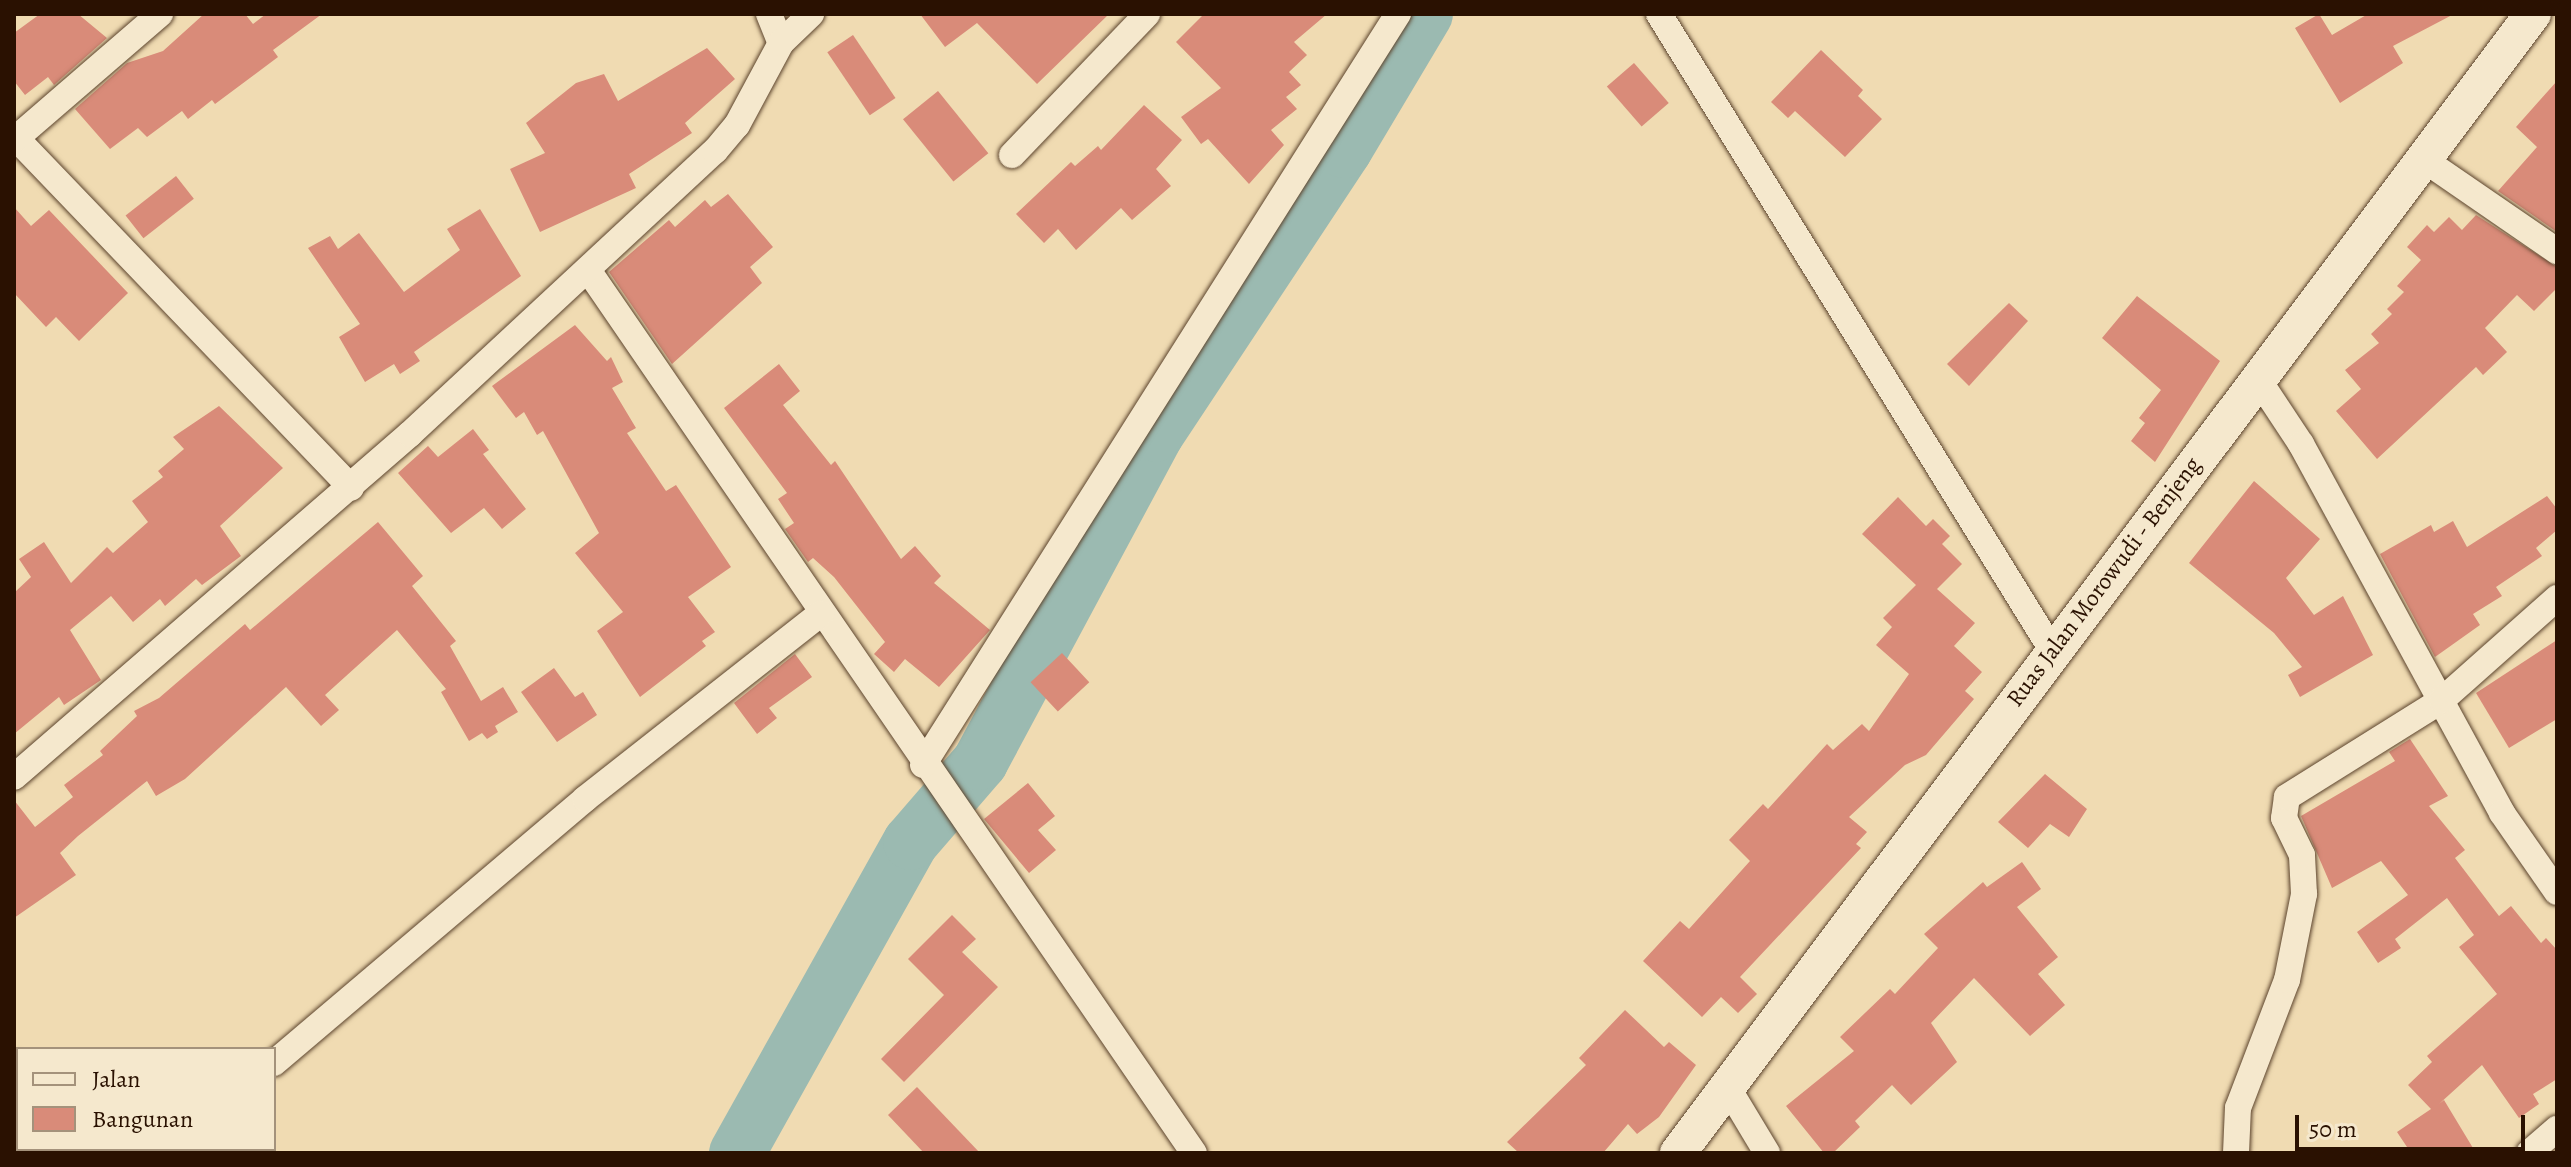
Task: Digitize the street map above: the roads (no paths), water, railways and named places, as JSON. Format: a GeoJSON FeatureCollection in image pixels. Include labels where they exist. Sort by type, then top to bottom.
{"type":"FeatureCollection","features":[{"type":"Feature","properties":{"kind":"main road","name":"Ruas Jalan Morowudi - Benjeng"},"geometry":{"type":"LineString","coordinates":[[1678,1153],[2052,650],[2533,14]]}},
{"type":"Feature","properties":{"kind":"street"},"geometry":{"type":"LineString","coordinates":[[160,14],[15,138],[351,487]]}},
{"type":"Feature","properties":{"kind":"street"},"geometry":{"type":"LineString","coordinates":[[769,14],[781,43]]}},
{"type":"Feature","properties":{"kind":"street"},"geometry":{"type":"LineString","coordinates":[[14,777],[351,487],[715,151],[737,125],[781,43],[811,14]]}},
{"type":"Feature","properties":{"kind":"street"},"geometry":{"type":"LineString","coordinates":[[1012,155],[1147,14]]}},
{"type":"Feature","properties":{"kind":"street"},"geometry":{"type":"LineString","coordinates":[[923,765],[1398,14]]}},
{"type":"Feature","properties":{"kind":"street"},"geometry":{"type":"LineString","coordinates":[[1659,14],[2052,650]]}},
{"type":"Feature","properties":{"kind":"street"},"geometry":{"type":"LineString","coordinates":[[2423,159],[2557,251]]}},
{"type":"Feature","properties":{"kind":"street"},"geometry":{"type":"LineString","coordinates":[[588,270],[923,765],[1194,1153]]}},
{"type":"Feature","properties":{"kind":"street"},"geometry":{"type":"LineString","coordinates":[[2258,379],[2301,444],[2502,813],[2557,892]]}},
{"type":"Feature","properties":{"kind":"street"},"geometry":{"type":"LineString","coordinates":[[2236,1153],[2238,1108],[2287,980],[2304,894],[2302,855],[2284,818],[2287,797],[2442,700],[2557,598]]}},
{"type":"Feature","properties":{"kind":"street"},"geometry":{"type":"LineString","coordinates":[[276,1061],[585,799],[821,613]]}},
{"type":"Feature","properties":{"kind":"street"},"geometry":{"type":"LineString","coordinates":[[1728,1088],[1767,1153]]}},
{"type":"Feature","properties":{"kind":"street"},"geometry":{"type":"LineString","coordinates":[[2529,1153],[2557,1129]]}},
{"type":"Feature","properties":{"kind":"waterway"},"geometry":{"type":"LineString","coordinates":[[737,1153],[911,842],[980,762],[1156,434],[1344,150],[1425,14]]}}]}
